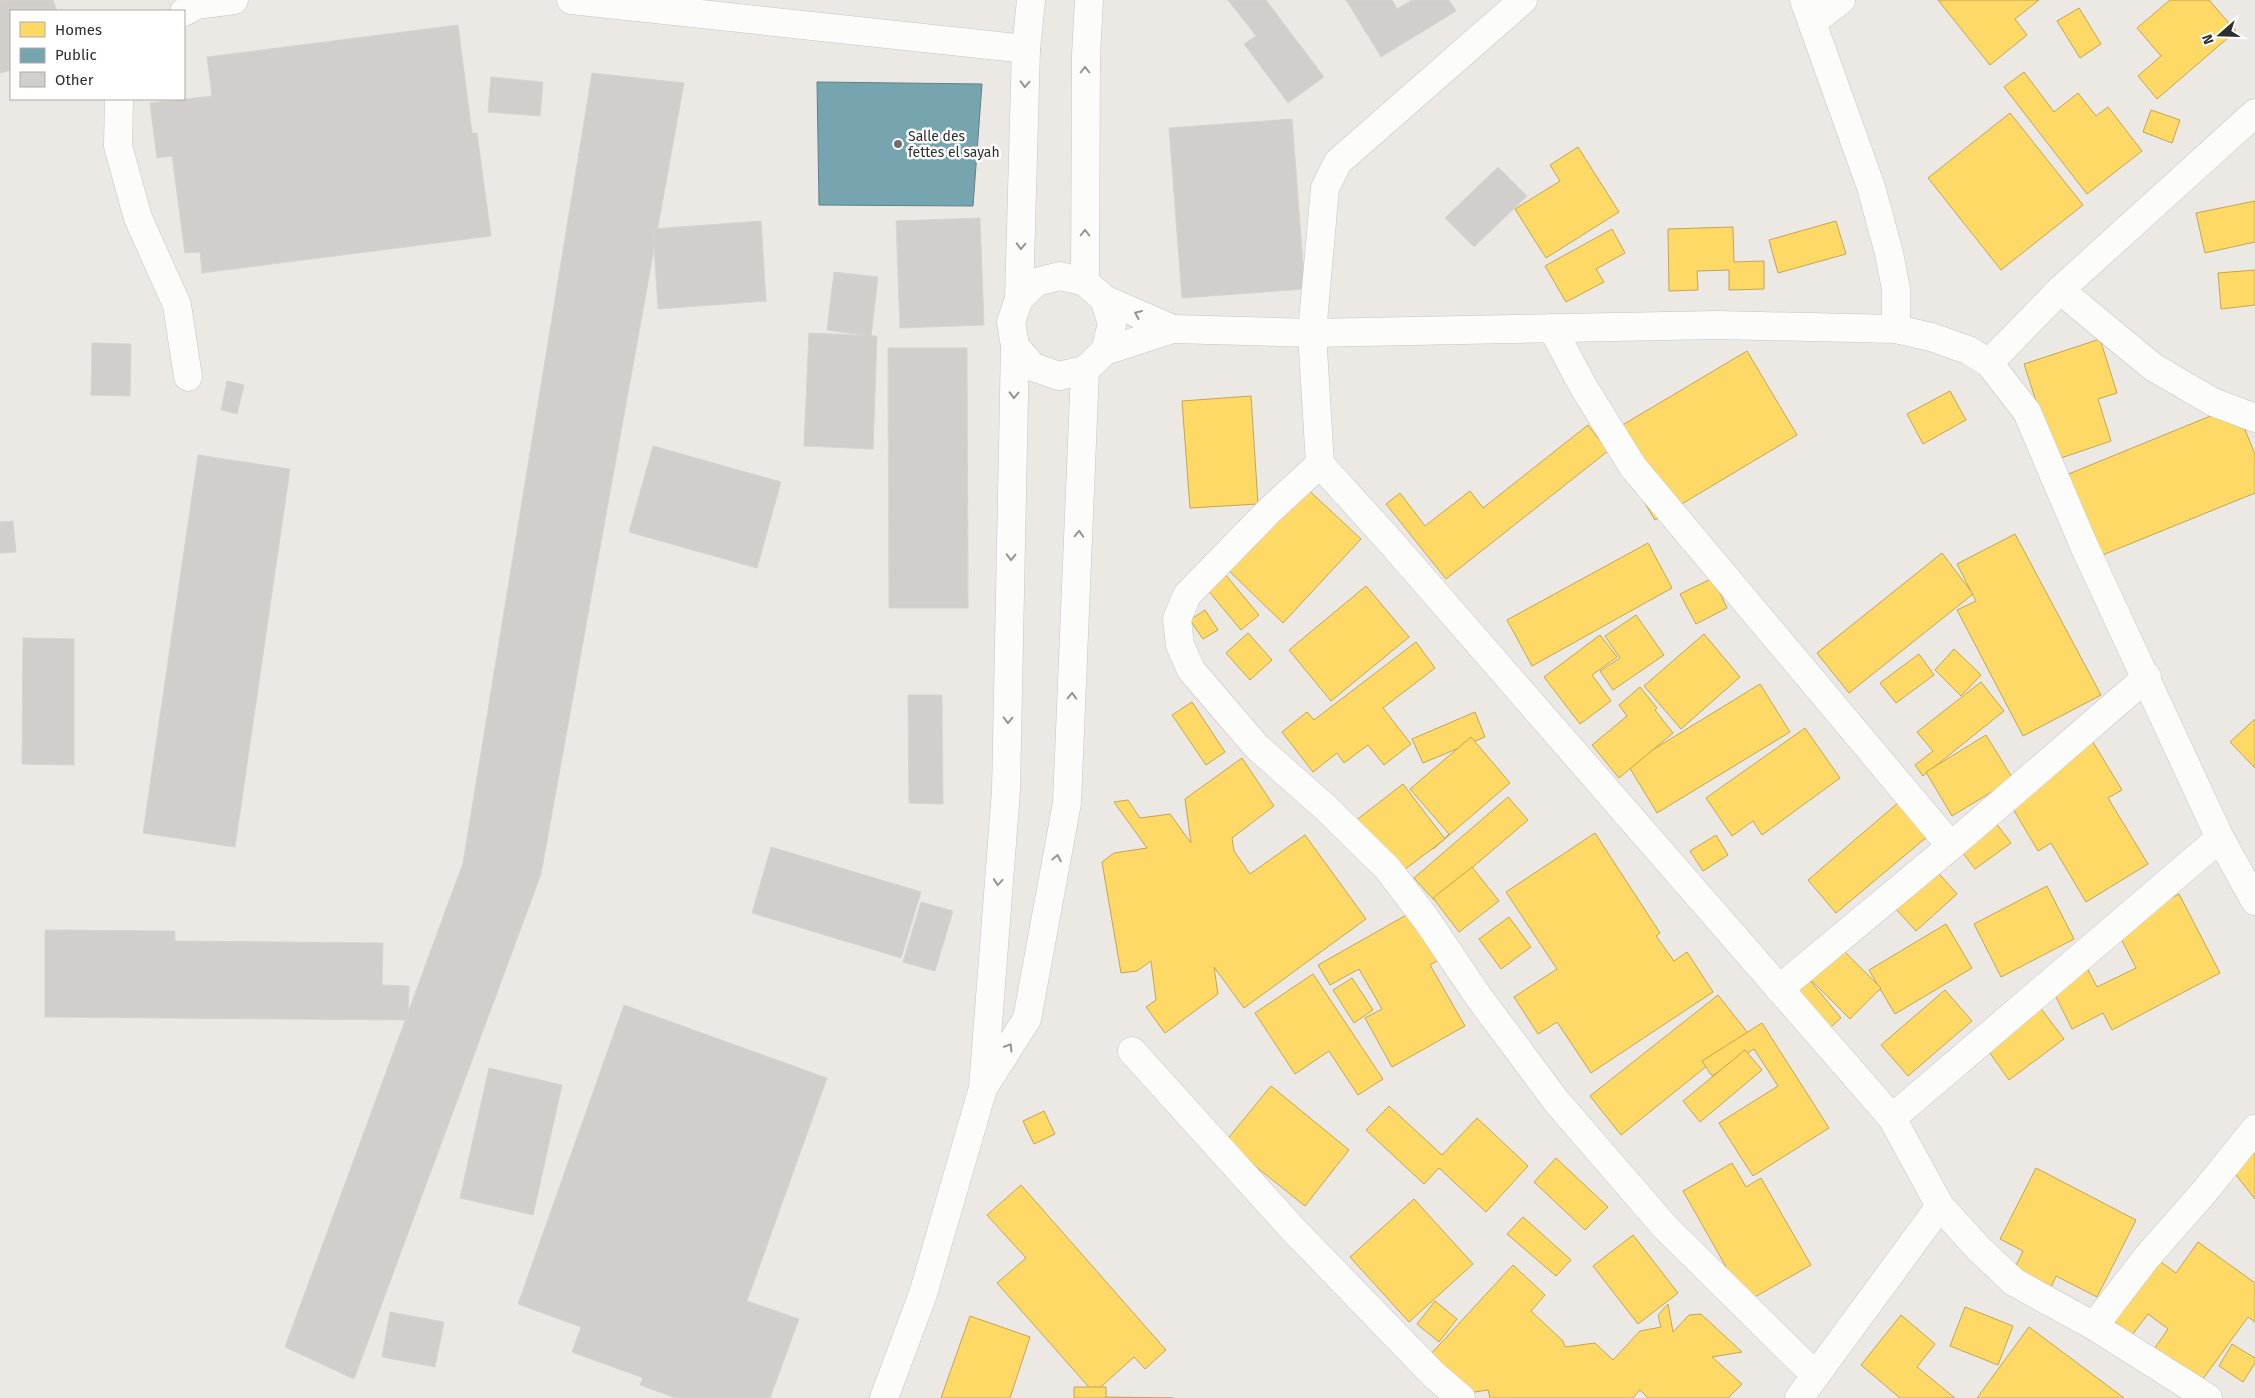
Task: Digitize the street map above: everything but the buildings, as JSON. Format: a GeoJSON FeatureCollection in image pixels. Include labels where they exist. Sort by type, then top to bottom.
{"type":"FeatureCollection","features":[{"type":"Feature","properties":{"kind":"street"},"geometry":{"type":"LineString","coordinates":[[185,11],[196,5],[234,0]]}},
{"type":"Feature","properties":{"kind":"street"},"geometry":{"type":"LineString","coordinates":[[571,0],[1026,49]]}},
{"type":"Feature","properties":{"kind":"street"},"geometry":{"type":"LineString","coordinates":[[884,1398],[923,1294],[983,1088],[1006,791],[1015,346],[1011,322],[1019,299],[1026,49],[1031,0]]}},
{"type":"Feature","properties":{"kind":"street"},"geometry":{"type":"LineString","coordinates":[[1089,0],[1086,56],[1094,290],[1112,324],[1105,351]]}},
{"type":"Feature","properties":{"kind":"street"},"geometry":{"type":"LineString","coordinates":[[1523,0],[1338,162],[1325,188],[1312,333],[1320,464],[1388,539],[1892,1118],[1940,1206],[1978,1249],[2014,1282],[2094,1326],[2208,1398]]}},
{"type":"Feature","properties":{"kind":"street"},"geometry":{"type":"LineString","coordinates":[[1841,0],[1808,11],[1871,187],[1889,253],[1896,289],[1896,329]]}},
{"type":"Feature","properties":{"kind":"street"},"geometry":{"type":"LineString","coordinates":[[119,100],[118,146],[138,218],[178,305],[188,377]]}},
{"type":"Feature","properties":{"kind":"street"},"geometry":{"type":"LineString","coordinates":[[1989,363],[2060,290],[2255,113]]}},
{"type":"Feature","properties":{"kind":"street"},"geometry":{"type":"LineString","coordinates":[[1019,299],[1036,282],[1060,276],[1094,290],[1173,329]]}},
{"type":"Feature","properties":{"kind":"street"},"geometry":{"type":"LineString","coordinates":[[2060,290],[2153,367],[2213,402],[2255,418]]}},
{"type":"Feature","properties":{"kind":"street"},"geometry":{"type":"LineString","coordinates":[[1015,346],[1033,367],[1059,376],[1086,370],[1105,351],[1173,329],[1312,333],[1717,325],[1896,329],[1931,337],[1968,350],[1989,363],[2027,412],[2085,548],[2220,838],[2255,901]]}},
{"type":"Feature","properties":{"kind":"street"},"geometry":{"type":"LineString","coordinates":[[1552,328],[1582,386],[1633,467],[1951,846]]}},
{"type":"Feature","properties":{"kind":"street"},"geometry":{"type":"LineString","coordinates":[[983,1088],[1027,1018],[1067,803],[1086,370]]}},
{"type":"Feature","properties":{"kind":"street"},"geometry":{"type":"LineString","coordinates":[[1320,464],[1270,510],[1187,595],[1177,619],[1180,645],[1191,670],[1256,747],[1326,808],[1388,869],[1426,919],[1478,996],[1557,1102],[1665,1227],[1816,1375]]}},
{"type":"Feature","properties":{"kind":"street"},"geometry":{"type":"LineString","coordinates":[[1779,989],[1951,846],[2146,678]]}},
{"type":"Feature","properties":{"kind":"street"},"geometry":{"type":"LineString","coordinates":[[1892,1118],[2220,838]]}},
{"type":"Feature","properties":{"kind":"street"},"geometry":{"type":"LineString","coordinates":[[1132,1051],[1289,1225],[1434,1375],[1461,1398]]}},
{"type":"Feature","properties":{"kind":"street"},"geometry":{"type":"LineString","coordinates":[[2094,1326],[2147,1256],[2205,1191],[2255,1129]]}},
{"type":"Feature","properties":{"kind":"street"},"geometry":{"type":"LineString","coordinates":[[1799,1398],[1940,1206]]}},
{"type":"Feature","properties":{"kind":"place","name":"Salle des fettes el sayah"},"geometry":{"type":"Point","coordinates":[898,144]}}]}
